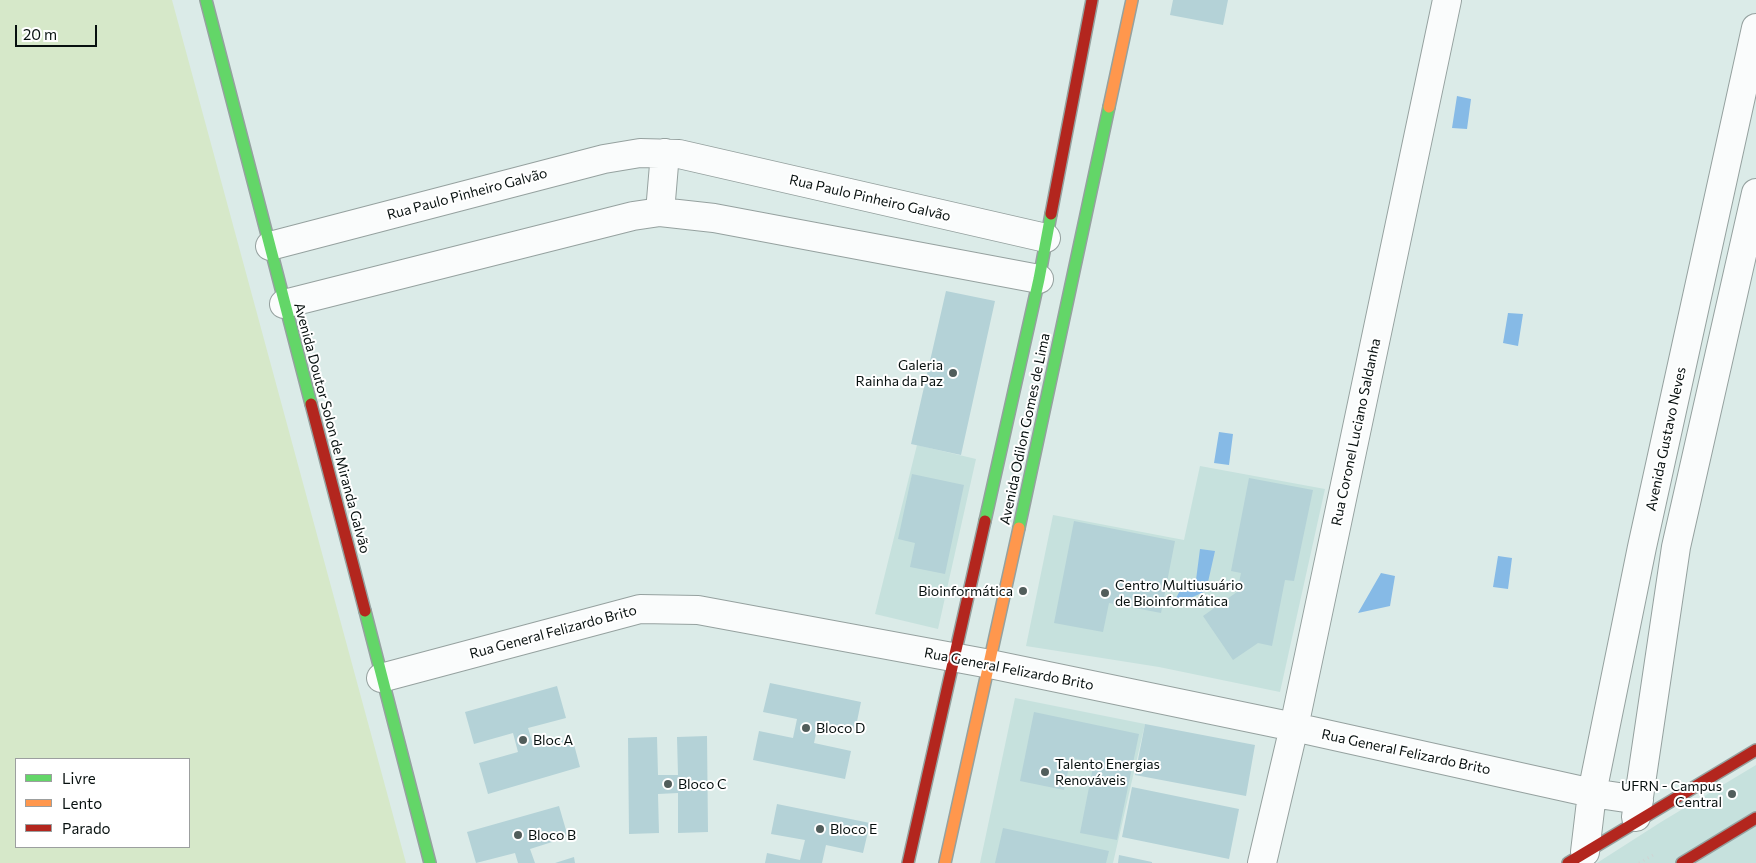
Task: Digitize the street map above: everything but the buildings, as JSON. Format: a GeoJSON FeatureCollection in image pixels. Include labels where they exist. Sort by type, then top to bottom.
{"type":"FeatureCollection","features":[{"type":"Feature","properties":{"kind":"main road","name":"Avenida Doutor Solon de Miranda Galvão"},"geometry":{"type":"LineString","coordinates":[[206,0],[430,863]]}},
{"type":"Feature","properties":{"kind":"main road","name":"Avenida Odilon Gomes de Lima"},"geometry":{"type":"LineString","coordinates":[[908,863],[1039,278],[1092,0]]}},
{"type":"Feature","properties":{"kind":"main road","name":"Avenida Odilon Gomes de Lima"},"geometry":{"type":"LineString","coordinates":[[945,863],[990,664],[1132,0]]}},
{"type":"Feature","properties":{"kind":"main road"},"geometry":{"type":"LineString","coordinates":[[1576,858],[1637,812],[1756,750]]}},
{"type":"Feature","properties":{"kind":"main road"},"geometry":{"type":"LineString","coordinates":[[1682,863],[1756,818]]}},
{"type":"Feature","properties":{"kind":"street","name":"Rua Coronel Luciano Saldanha"},"geometry":{"type":"LineString","coordinates":[[1262,863],[1294,727],[1447,0]]}},
{"type":"Feature","properties":{"kind":"street","name":"Avenida Gustavo Neves"},"geometry":{"type":"LineString","coordinates":[[1576,858],[1592,793],[1642,547],[1756,28]]}},
{"type":"Feature","properties":{"kind":"street","name":"Rua Paulo Pinheiro Galvão"},"geometry":{"type":"LineString","coordinates":[[270,246],[604,159],[640,152],[689,156],[1046,238]]}},
{"type":"Feature","properties":{"kind":"street"},"geometry":{"type":"LineString","coordinates":[[660,212],[666,153]]}},
{"type":"Feature","properties":{"kind":"street"},"geometry":{"type":"LineString","coordinates":[[1637,812],[1676,547],[1756,193]]}},
{"type":"Feature","properties":{"kind":"street"},"geometry":{"type":"LineString","coordinates":[[284,304],[633,216],[660,212],[685,213],[714,218],[1039,278]]}},
{"type":"Feature","properties":{"kind":"street","name":"Rua General Felizardo Brito"},"geometry":{"type":"LineString","coordinates":[[381,678],[640,609],[698,610],[990,664],[1294,727],[1592,793],[1637,812]]}},
{"type":"Feature","properties":{"kind":"shaded area"},"geometry":{"type":"Polygon","coordinates":[[[917,445],[976,459],[938,629],[875,614],[917,445]]]}},
{"type":"Feature","properties":{"kind":"shaded area"},"geometry":{"type":"Polygon","coordinates":[[[1200,466],[1325,489],[1280,692],[1159,667],[1026,646],[1053,515],[1184,540],[1200,466]]]}},
{"type":"Feature","properties":{"kind":"shaded area"},"geometry":{"type":"Polygon","coordinates":[[[1015,698],[1145,724],[1113,863],[980,863],[1015,698]]]}},
{"type":"Feature","properties":{"kind":"shaded area","name":"UFRN - Campus Central"},"geometry":{"type":"Polygon","coordinates":[[[1756,765],[1756,863],[1597,863],[1661,822],[1756,765]]]}},
{"type":"Feature","properties":{"kind":"green space"},"geometry":{"type":"Polygon","coordinates":[[[0,0],[172,0],[406,863],[0,863],[0,0]]]}},
{"type":"Feature","properties":{"kind":"water"},"geometry":{"type":"Polygon","coordinates":[[[1457,96],[1471,99],[1467,129],[1452,128],[1457,96]]]}},
{"type":"Feature","properties":{"kind":"water"},"geometry":{"type":"Polygon","coordinates":[[[1508,313],[1523,314],[1518,346],[1503,343],[1508,313]]]}},
{"type":"Feature","properties":{"kind":"water"},"geometry":{"type":"Polygon","coordinates":[[[1219,432],[1233,434],[1229,465],[1214,463],[1219,432]]]}},
{"type":"Feature","properties":{"kind":"water"},"geometry":{"type":"Polygon","coordinates":[[[1200,549],[1215,551],[1206,591],[1186,600],[1176,598],[1182,587],[1196,580],[1200,549]]]}},
{"type":"Feature","properties":{"kind":"water"},"geometry":{"type":"Polygon","coordinates":[[[1498,556],[1512,558],[1508,589],[1493,587],[1498,556]]]}},
{"type":"Feature","properties":{"kind":"water"},"geometry":{"type":"Polygon","coordinates":[[[1381,573],[1395,576],[1390,606],[1358,613],[1381,573]]]}},
{"type":"Feature","properties":{"kind":"traffic: fast"},"geometry":{"type":"LineString","coordinates":[[206,0],[311,404]]}},
{"type":"Feature","properties":{"kind":"traffic: fast"},"geometry":{"type":"LineString","coordinates":[[1019,528],[1109,107]]}},
{"type":"Feature","properties":{"kind":"traffic: fast"},"geometry":{"type":"LineString","coordinates":[[985,521],[1039,279],[1051,214]]}},
{"type":"Feature","properties":{"kind":"traffic: fast"},"geometry":{"type":"LineString","coordinates":[[365,611],[430,863]]}},
{"type":"Feature","properties":{"kind":"traffic: slow"},"geometry":{"type":"LineString","coordinates":[[1109,107],[1132,0]]}},
{"type":"Feature","properties":{"kind":"traffic: slow"},"geometry":{"type":"LineString","coordinates":[[945,863],[1019,528]]}},
{"type":"Feature","properties":{"kind":"traffic: jam"},"geometry":{"type":"LineString","coordinates":[[1051,214],[1092,0]]}},
{"type":"Feature","properties":{"kind":"traffic: jam"},"geometry":{"type":"LineString","coordinates":[[311,404],[365,611]]}},
{"type":"Feature","properties":{"kind":"traffic: jam"},"geometry":{"type":"LineString","coordinates":[[908,863],[985,521]]}},
{"type":"Feature","properties":{"kind":"traffic: jam"},"geometry":{"type":"LineString","coordinates":[[1568,863],[1756,750]]}},
{"type":"Feature","properties":{"kind":"traffic: jam"},"geometry":{"type":"LineString","coordinates":[[1682,863],[1756,818]]}},
{"type":"Feature","properties":{"kind":"place","name":"Galeria Rainha da Paz"},"geometry":{"type":"Point","coordinates":[953,373]}},
{"type":"Feature","properties":{"kind":"place","name":"Bioinformática"},"geometry":{"type":"Point","coordinates":[1023,591]}},
{"type":"Feature","properties":{"kind":"place","name":"Centro Multiusuário de Bioinformática"},"geometry":{"type":"Point","coordinates":[1105,593]}},
{"type":"Feature","properties":{"kind":"place","name":"Bloco D"},"geometry":{"type":"Point","coordinates":[806,728]}},
{"type":"Feature","properties":{"kind":"place","name":"Bloc A"},"geometry":{"type":"Point","coordinates":[523,740]}},
{"type":"Feature","properties":{"kind":"place","name":"Talento Energias Renováveis"},"geometry":{"type":"Point","coordinates":[1045,772]}},
{"type":"Feature","properties":{"kind":"place","name":"Bloco C"},"geometry":{"type":"Point","coordinates":[668,784]}},
{"type":"Feature","properties":{"kind":"place","name":"UFRN - Campus Central"},"geometry":{"type":"Point","coordinates":[1732,794]}},
{"type":"Feature","properties":{"kind":"place","name":"Bloco E"},"geometry":{"type":"Point","coordinates":[820,829]}},
{"type":"Feature","properties":{"kind":"place","name":"Bloco B"},"geometry":{"type":"Point","coordinates":[518,835]}}]}
